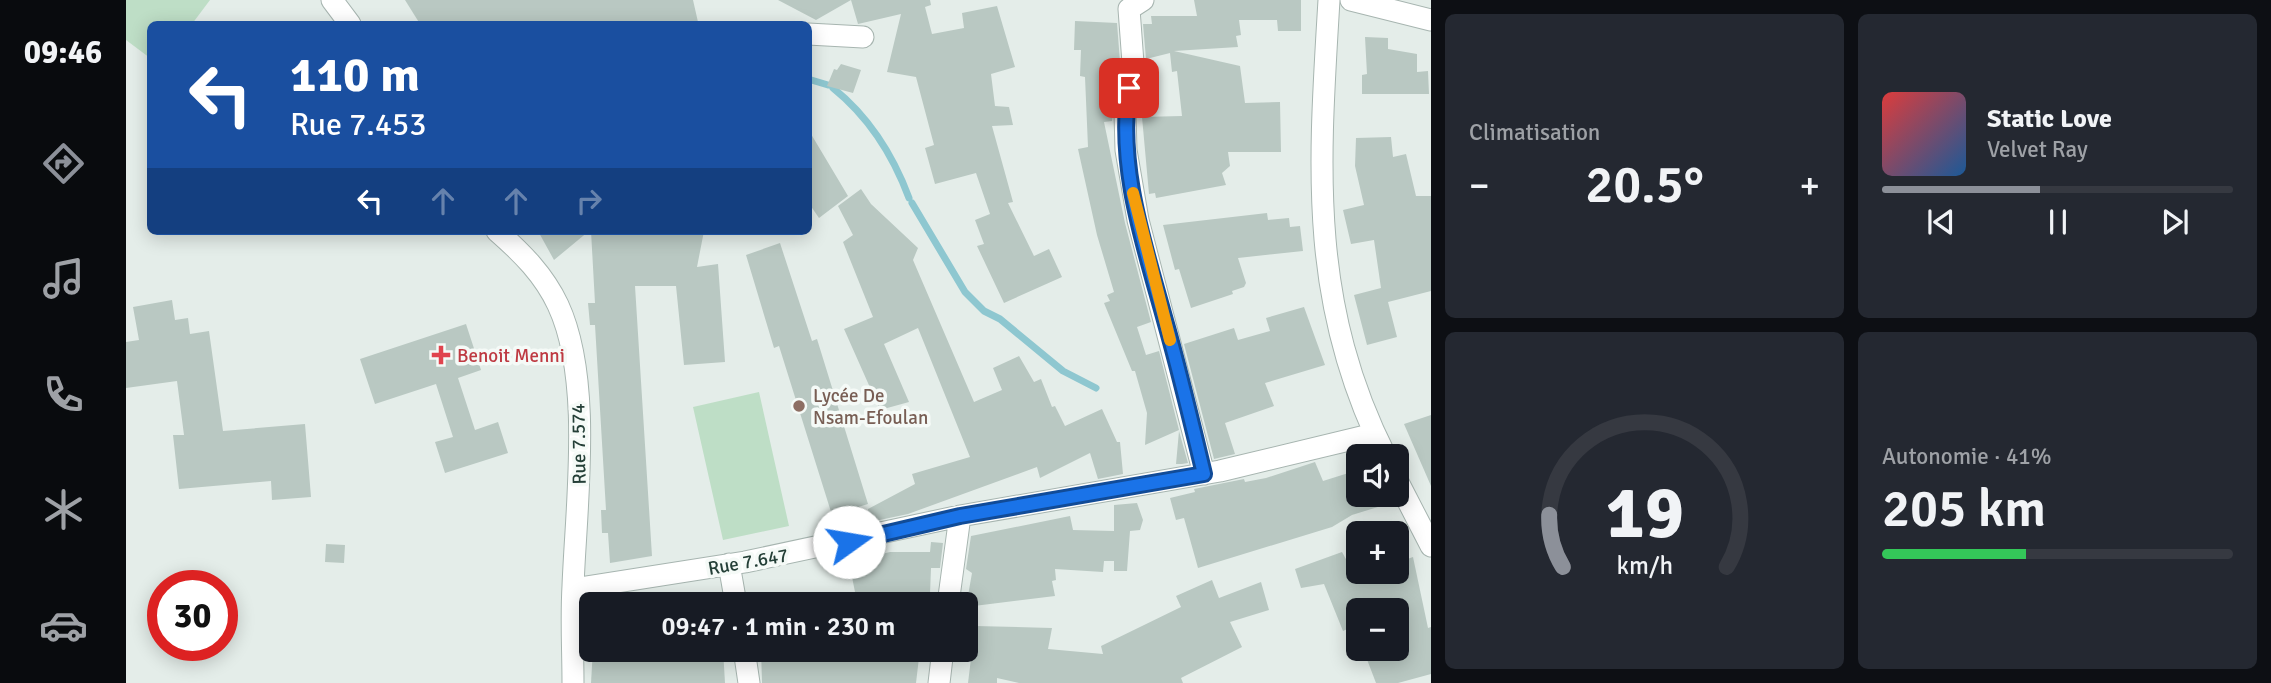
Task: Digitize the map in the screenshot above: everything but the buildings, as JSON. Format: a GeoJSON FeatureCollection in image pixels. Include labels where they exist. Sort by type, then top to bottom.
{"type":"FeatureCollection","features":[{"type":"Feature","properties":{"kind":"street"},"geometry":{"type":"LineString","coordinates":[[332,0],[349,21]]}},
{"type":"Feature","properties":{"kind":"street"},"geometry":{"type":"LineString","coordinates":[[1143,0],[1129,9],[1133,63],[1125,113],[1126,150],[1138,220],[1204,474]]}},
{"type":"Feature","properties":{"kind":"street"},"geometry":{"type":"LineString","coordinates":[[1329,0],[1321,182],[1325,261],[1334,313],[1379,444]]}},
{"type":"Feature","properties":{"kind":"street"},"geometry":{"type":"LineString","coordinates":[[1351,0],[1431,20]]}},
{"type":"Feature","properties":{"kind":"street"},"geometry":{"type":"LineString","coordinates":[[812,34],[863,37]]}},
{"type":"Feature","properties":{"kind":"street","name":"Rue 7.574"},"geometry":{"type":"LineString","coordinates":[[501,235],[544,279],[568,330],[576,377],[579,449],[572,589],[573,683]]}},
{"type":"Feature","properties":{"kind":"street","name":"Rue 7.647"},"geometry":{"type":"LineString","coordinates":[[572,589],[729,564],[849,542],[960,516],[1204,474],[1374,434]]}},
{"type":"Feature","properties":{"kind":"street"},"geometry":{"type":"LineString","coordinates":[[1409,504],[1431,547]]}},
{"type":"Feature","properties":{"kind":"street"},"geometry":{"type":"LineString","coordinates":[[950,592],[960,516]]}},
{"type":"Feature","properties":{"kind":"street"},"geometry":{"type":"LineString","coordinates":[[729,564],[735,592]]}},
{"type":"Feature","properties":{"kind":"street"},"geometry":{"type":"LineString","coordinates":[[746,662],[749,683]]}},
{"type":"Feature","properties":{"kind":"street"},"geometry":{"type":"LineString","coordinates":[[939,683],[941,662]]}},
{"type":"Feature","properties":{"kind":"green space"},"geometry":{"type":"Polygon","coordinates":[[[126,0],[210,0],[194,21],[147,21],[147,56],[126,40],[126,0]]]}},
{"type":"Feature","properties":{"kind":"green space"},"geometry":{"type":"Polygon","coordinates":[[[759,392],[789,526],[723,540],[693,407],[759,392]]]}},
{"type":"Feature","properties":{"kind":"waterway"},"geometry":{"type":"LineString","coordinates":[[812,80],[828,85]]}},
{"type":"Feature","properties":{"kind":"waterway"},"geometry":{"type":"LineString","coordinates":[[833,88],[869,124],[887,152],[909,198]]}},
{"type":"Feature","properties":{"kind":"waterway"},"geometry":{"type":"LineString","coordinates":[[912,203],[965,292],[984,311],[1000,319],[1063,371],[1096,388]]}},
{"type":"Feature","properties":{"kind":"slow traffic"},"geometry":{"type":"LineString","coordinates":[[1133,193],[1170,340]]}},
{"type":"Feature","properties":{"kind":"place","name":"Benoit Menni"},"geometry":{"type":"Point","coordinates":[441,355]}},
{"type":"Feature","properties":{"kind":"place","name":"Lycée De Nsam-Efoulan"},"geometry":{"type":"Point","coordinates":[799,406]}},
{"type":"Feature","properties":{"kind":"route"},"geometry":{"type":"LineString","coordinates":[[849,542],[960,516],[1204,474],[1138,220],[1126,150],[1125,113],[1129,88]]}}]}
